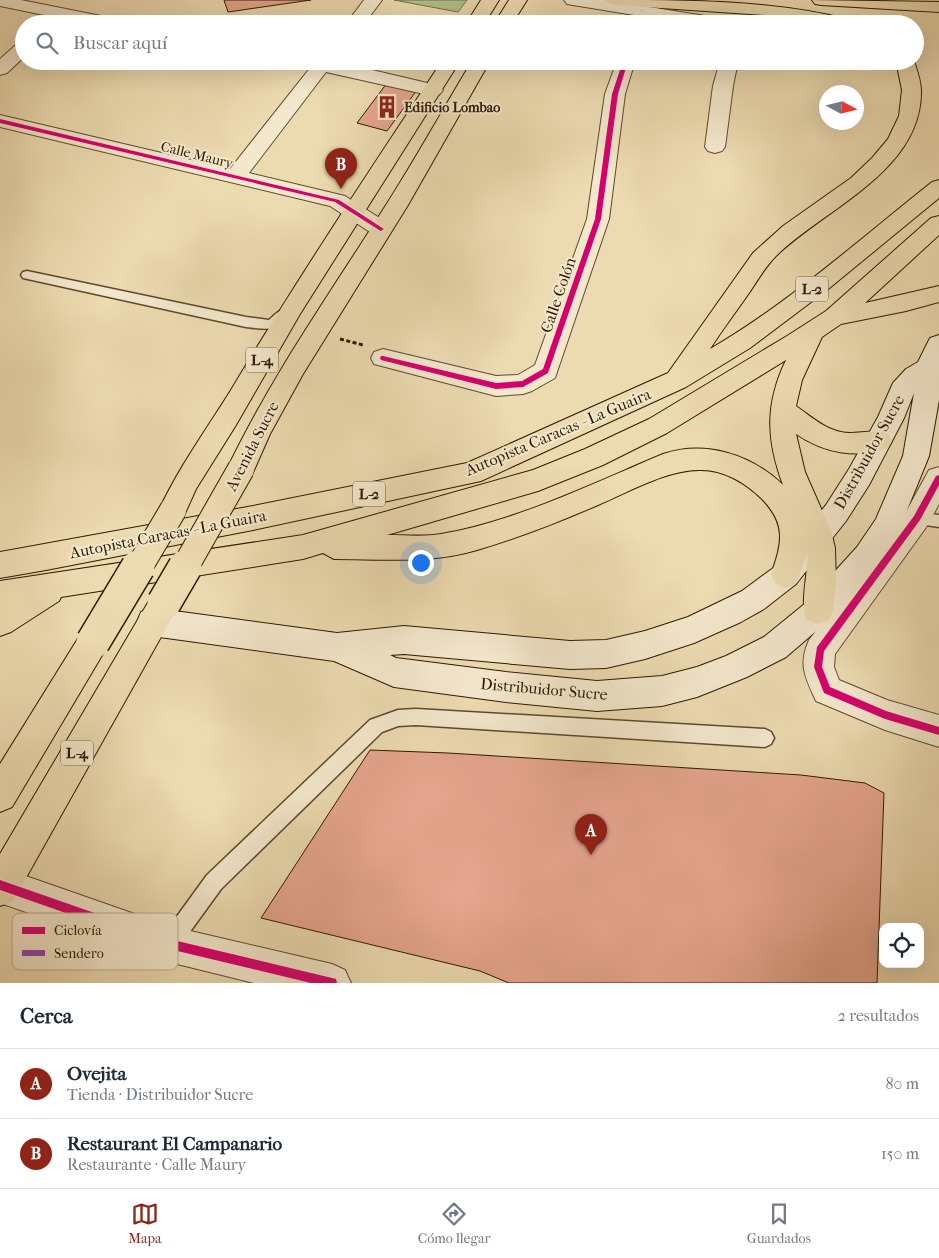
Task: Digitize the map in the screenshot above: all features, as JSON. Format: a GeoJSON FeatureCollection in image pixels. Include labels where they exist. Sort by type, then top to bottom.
{"type":"FeatureCollection","features":[{"type":"Feature","properties":{"kind":"main road"},"geometry":{"type":"LineString","coordinates":[[481,15],[490,0]]}},
{"type":"Feature","properties":{"kind":"main road"},"geometry":{"type":"LineString","coordinates":[[509,15],[518,0]]}},
{"type":"Feature","properties":{"kind":"main road"},"geometry":{"type":"LineString","coordinates":[[616,0],[785,11],[812,15]]}},
{"type":"Feature","properties":{"kind":"main road"},"geometry":{"type":"LineString","coordinates":[[821,0],[939,7]]}},
{"type":"Feature","properties":{"kind":"main road","name":"Avenida Sucre"},"geometry":{"type":"LineString","coordinates":[[0,794],[173,510],[185,484],[292,309],[353,211],[445,70]]}},
{"type":"Feature","properties":{"kind":"main road","name":"Avenida Sucre"},"geometry":{"type":"LineString","coordinates":[[1,886],[242,469],[264,420],[314,332],[381,229],[476,70]]}},
{"type":"Feature","properties":{"kind":"main road"},"geometry":{"type":"LineString","coordinates":[[677,380],[764,255],[790,232],[878,179],[912,145],[922,128],[926,115],[926,98],[921,83],[911,70]]}},
{"type":"Feature","properties":{"kind":"main road","name":"Autopista Caracas - La Guaira"},"geometry":{"type":"LineString","coordinates":[[0,565],[46,558],[471,473],[677,380],[741,342],[811,290],[939,187]]}},
{"type":"Feature","properties":{"kind":"main road","name":"Autopista Caracas - La Guaira"},"geometry":{"type":"LineString","coordinates":[[0,594],[303,547],[538,480],[594,457],[658,426],[823,324],[939,224]]}},
{"type":"Feature","properties":{"kind":"main road"},"geometry":{"type":"LineString","coordinates":[[818,611],[822,554],[819,536],[794,481],[782,428],[783,410],[790,376],[823,324],[939,294]]}},
{"type":"Feature","properties":{"kind":"main road"},"geometry":{"type":"LineString","coordinates":[[783,410],[825,439],[853,444],[879,441]]}},
{"type":"Feature","properties":{"kind":"main road"},"geometry":{"type":"LineString","coordinates":[[303,547],[439,547],[477,538],[553,512],[651,470],[692,458],[718,461],[738,468],[766,485],[779,499],[790,517],[795,533],[794,549],[786,575]]}},
{"type":"Feature","properties":{"kind":"main road","name":"Autopista Caracas - La Guaira"},"geometry":{"type":"LineString","coordinates":[[0,622],[61,584]]}},
{"type":"Feature","properties":{"kind":"street"},"geometry":{"type":"LineString","coordinates":[[60,15],[77,0]]}},
{"type":"Feature","properties":{"kind":"street"},"geometry":{"type":"LineString","coordinates":[[362,15],[373,0]]}},
{"type":"Feature","properties":{"kind":"street"},"geometry":{"type":"LineString","coordinates":[[573,0],[630,15]]}},
{"type":"Feature","properties":{"kind":"street"},"geometry":{"type":"LineString","coordinates":[[0,1],[46,15]]}},
{"type":"Feature","properties":{"kind":"street"},"geometry":{"type":"LineString","coordinates":[[0,69],[15,55]]}},
{"type":"Feature","properties":{"kind":"street"},"geometry":{"type":"LineString","coordinates":[[235,177],[312,70]]}},
{"type":"Feature","properties":{"kind":"street"},"geometry":{"type":"LineString","coordinates":[[351,70],[433,90]]}},
{"type":"Feature","properties":{"kind":"street","name":"Calle Colón"},"geometry":{"type":"LineString","coordinates":[[383,358],[496,386],[523,384],[546,371],[598,219],[615,94],[623,70]]}},
{"type":"Feature","properties":{"kind":"street"},"geometry":{"type":"LineString","coordinates":[[715,147],[727,70]]}},
{"type":"Feature","properties":{"kind":"street","name":"Calle Maury"},"geometry":{"type":"LineString","coordinates":[[0,121],[337,202],[381,229]]}},
{"type":"Feature","properties":{"kind":"street","name":"Distribuidor Sucre"},"geometry":{"type":"LineString","coordinates":[[338,647],[404,640],[531,653],[606,654],[653,642],[730,613],[753,600],[786,575],[819,536],[859,477],[879,441],[902,390],[933,356]]}},
{"type":"Feature","properties":{"kind":"street","name":"Distribuidor Sucre"},"geometry":{"type":"LineString","coordinates":[[158,612],[338,647],[394,672],[523,689],[597,696],[662,690],[698,682],[736,667],[775,647],[818,611],[867,556],[887,525],[916,456],[933,356]]}},
{"type":"Feature","properties":{"kind":"street"},"geometry":{"type":"LineString","coordinates":[[939,478],[928,519],[820,650],[818,667],[827,690],[885,714],[939,731]]}},
{"type":"Feature","properties":{"kind":"street"},"geometry":{"type":"LineString","coordinates":[[1,886],[79,913]]}},
{"type":"Feature","properties":{"kind":"street"},"geometry":{"type":"LineString","coordinates":[[178,946],[332,983]]}},
{"type":"Feature","properties":{"kind":"lane"},"geometry":{"type":"LineString","coordinates":[[27,275],[246,322],[272,325],[292,309]]}},
{"type":"Feature","properties":{"kind":"lane"},"geometry":{"type":"LineString","coordinates":[[178,932],[214,882],[376,726],[398,718],[416,717],[765,738]]}},
{"type":"Feature","properties":{"kind":"path"},"geometry":{"type":"LineString","coordinates":[[314,332],[382,350],[383,358]]}},
{"type":"Feature","properties":{"kind":"green space"},"geometry":{"type":"Polygon","coordinates":[[[394,0],[467,0],[458,12],[394,0]]]}},
{"type":"Feature","properties":{"kind":"building"},"geometry":{"type":"Polygon","coordinates":[[[224,0],[311,0],[228,12],[224,0]]]}},
{"type":"Feature","properties":{"kind":"building","name":"Edificio Lombao"},"geometry":{"type":"Polygon","coordinates":[[[387,83],[417,90],[387,131],[357,123],[387,83]]]}},
{"type":"Feature","properties":{"kind":"building"},"geometry":{"type":"Polygon","coordinates":[[[370,750],[448,753],[801,775],[865,783],[884,793],[877,983],[509,983],[480,971],[261,918],[370,750]]]}},
{"type":"Feature","properties":{"kind":"marked path"},"geometry":{"type":"LineString","coordinates":[[642,15],[643,11]]}},
{"type":"Feature","properties":{"kind":"cycle path"},"geometry":{"type":"LineString","coordinates":[[383,358],[496,386],[523,384],[546,371],[598,219],[615,94],[623,70]]}},
{"type":"Feature","properties":{"kind":"cycle path"},"geometry":{"type":"LineString","coordinates":[[0,121],[337,201],[381,229]]}},
{"type":"Feature","properties":{"kind":"cycle path"},"geometry":{"type":"LineString","coordinates":[[939,478],[917,518],[820,650],[818,667],[827,690],[885,715],[939,731]]}},
{"type":"Feature","properties":{"kind":"cycle path"},"geometry":{"type":"LineString","coordinates":[[0,885],[80,913]]}},
{"type":"Feature","properties":{"kind":"cycle path"},"geometry":{"type":"LineString","coordinates":[[178,946],[332,983]]}},
{"type":"Feature","properties":{"kind":"place","name":"Edificio Lombao"},"geometry":{"type":"Point","coordinates":[387,107]}},
{"type":"Feature","properties":{"kind":"place","name":"Restaurant El Campanario"},"geometry":{"type":"Point","coordinates":[341,189]}},
{"type":"Feature","properties":{"kind":"place","name":"Ovejita"},"geometry":{"type":"Point","coordinates":[591,855]}}]}
